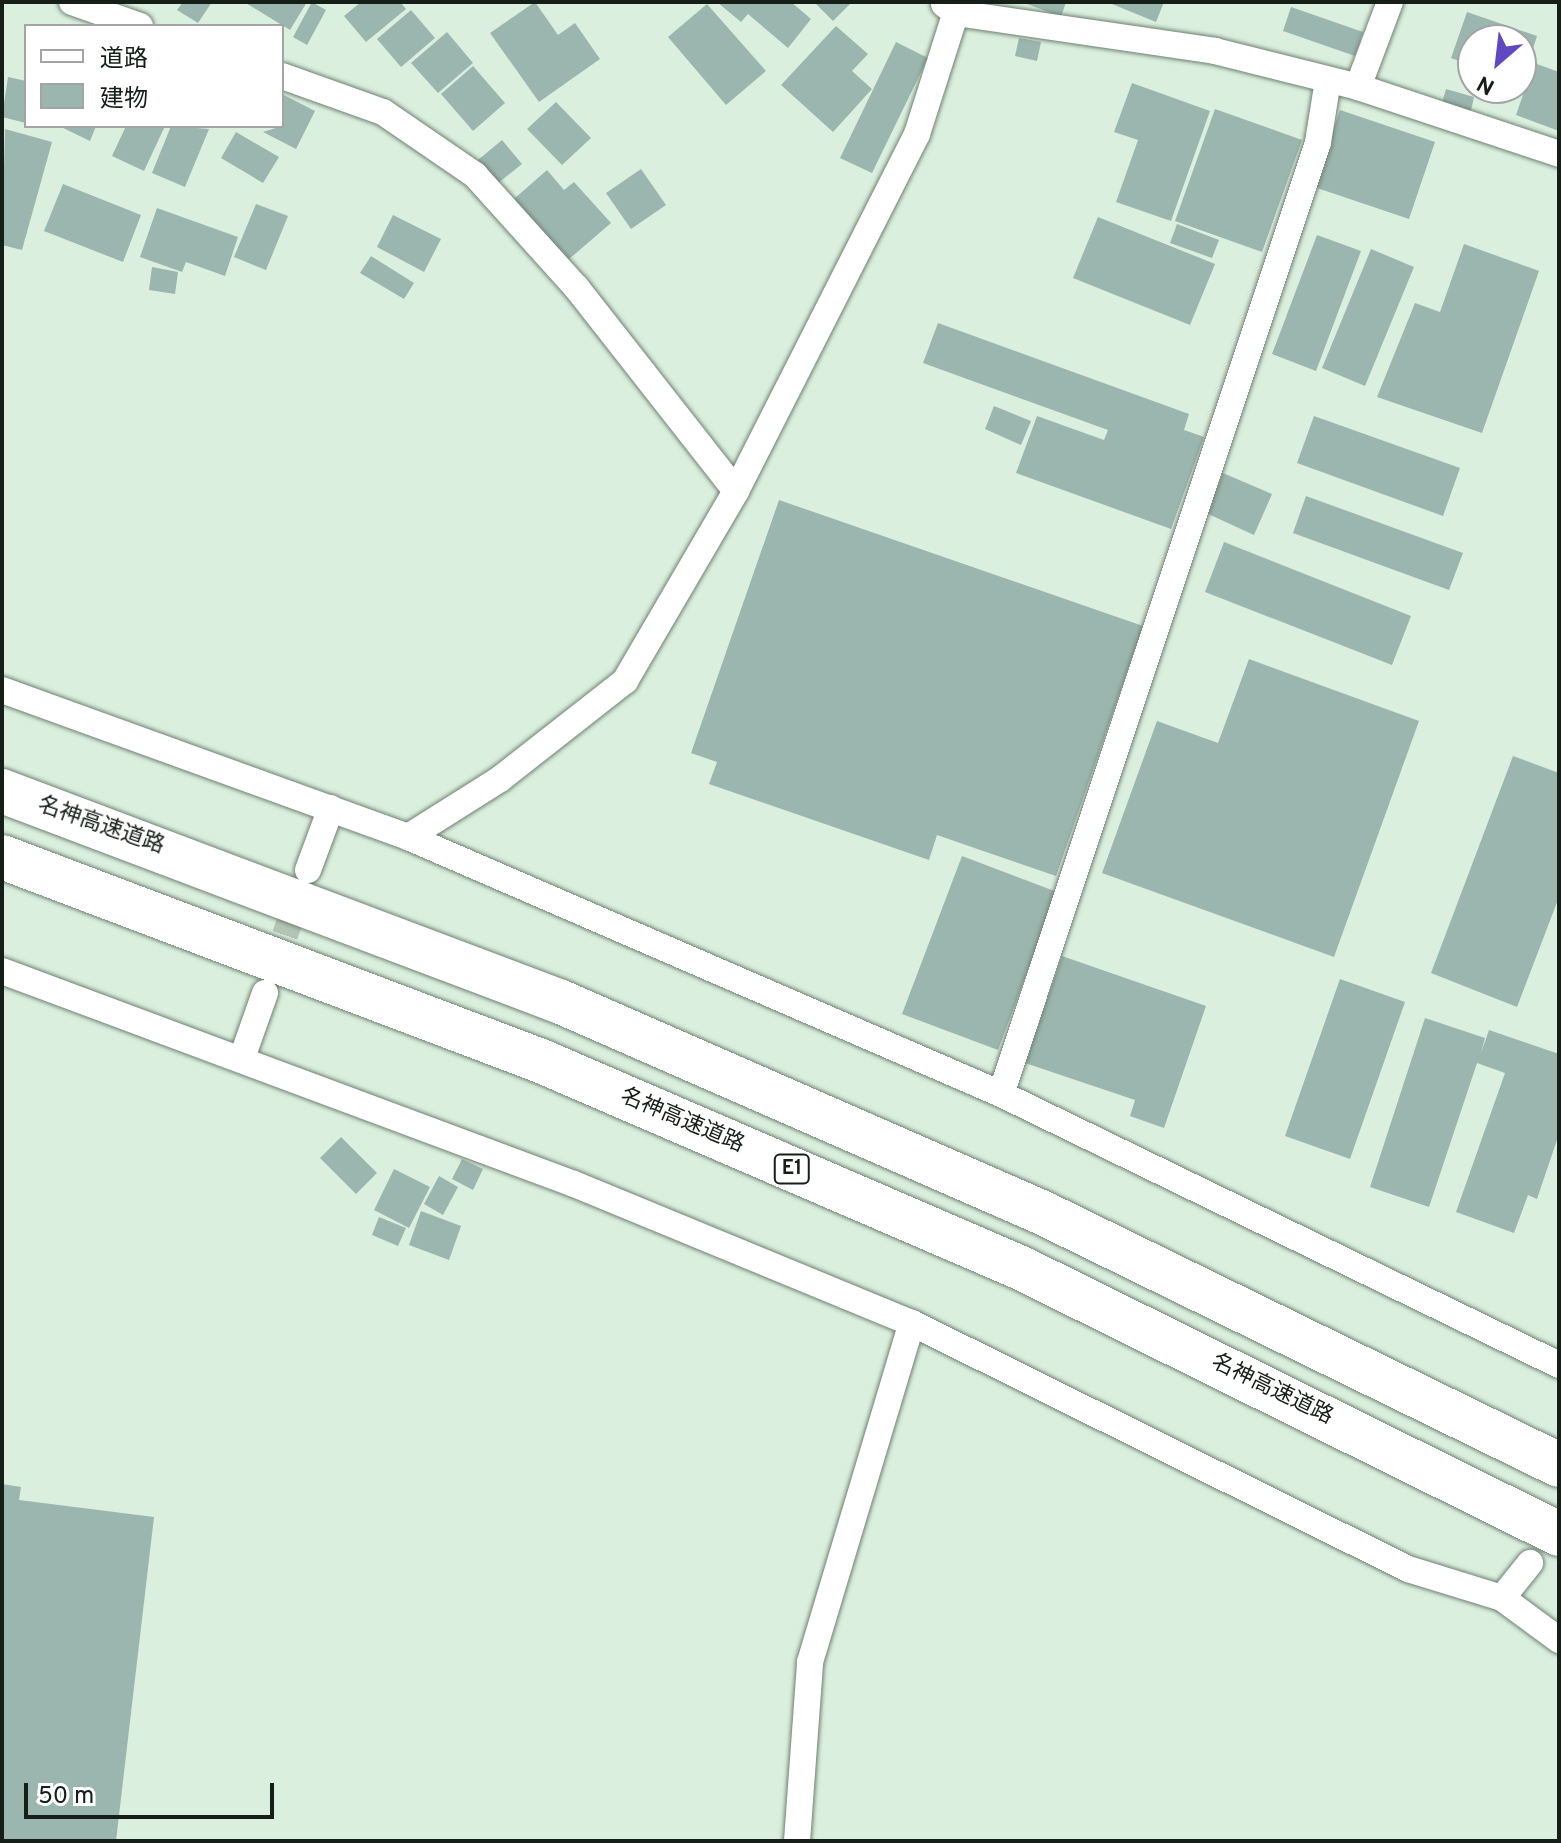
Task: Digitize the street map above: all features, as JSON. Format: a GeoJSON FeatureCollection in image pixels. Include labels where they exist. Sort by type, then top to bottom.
{"type":"FeatureCollection","features":[{"type":"Feature","properties":{"kind":"highway","name":"名神高速道路"},"geometry":{"type":"LineString","coordinates":[[2,791],[561,1002],[1043,1213],[1559,1465]]}},
{"type":"Feature","properties":{"kind":"highway","name":"名神高速道路"},"geometry":{"type":"LineString","coordinates":[[2,857],[541,1061],[1021,1268],[1544,1549]]}},
{"type":"Feature","properties":{"kind":"street"},"geometry":{"type":"LineString","coordinates":[[72,2],[134,24]]}},
{"type":"Feature","properties":{"kind":"street"},"geometry":{"type":"LineString","coordinates":[[1358,87],[1390,2]]}},
{"type":"Feature","properties":{"kind":"street"},"geometry":{"type":"LineString","coordinates":[[408,837],[500,779],[625,681],[736,491],[917,134],[952,6],[1215,51],[1358,87],[1559,154]]}},
{"type":"Feature","properties":{"kind":"street"},"geometry":{"type":"LineString","coordinates":[[284,77],[383,112],[475,175],[576,287],[736,491]]}},
{"type":"Feature","properties":{"kind":"street"},"geometry":{"type":"LineString","coordinates":[[1001,1094],[1318,142],[1328,80]]}},
{"type":"Feature","properties":{"kind":"street"},"geometry":{"type":"LineString","coordinates":[[2,690],[408,837],[1001,1094],[1559,1365]]}},
{"type":"Feature","properties":{"kind":"street"},"geometry":{"type":"LineString","coordinates":[[308,870],[331,808]]}},
{"type":"Feature","properties":{"kind":"street"},"geometry":{"type":"LineString","coordinates":[[2,971],[574,1184],[912,1323],[1408,1569],[1502,1598],[1559,1640]]}},
{"type":"Feature","properties":{"kind":"street"},"geometry":{"type":"LineString","coordinates":[[242,1058],[265,993]]}},
{"type":"Feature","properties":{"kind":"street"},"geometry":{"type":"LineString","coordinates":[[797,1841],[810,1662],[912,1323]]}},
{"type":"Feature","properties":{"kind":"street"},"geometry":{"type":"LineString","coordinates":[[1502,1598],[1544,1549]]}},
{"type":"Feature","properties":{"kind":"building"},"geometry":{"type":"Polygon","coordinates":[[[183,2],[212,2],[198,23],[177,10],[183,2]]]}},
{"type":"Feature","properties":{"kind":"building"},"geometry":{"type":"Polygon","coordinates":[[[244,2],[307,2],[290,30],[244,2]]]}},
{"type":"Feature","properties":{"kind":"building"},"geometry":{"type":"Polygon","coordinates":[[[312,2],[326,10],[307,45],[293,37],[312,2]]]}},
{"type":"Feature","properties":{"kind":"building"},"geometry":{"type":"Polygon","coordinates":[[[361,2],[400,2],[406,9],[366,42],[344,16],[361,2]]]}},
{"type":"Feature","properties":{"kind":"building"},"geometry":{"type":"Polygon","coordinates":[[[535,2],[558,35],[575,23],[600,59],[539,102],[490,33],[535,2]]]}},
{"type":"Feature","properties":{"kind":"building"},"geometry":{"type":"Polygon","coordinates":[[[717,2],[791,2],[811,19],[788,48],[748,14],[741,22],[717,2]]]}},
{"type":"Feature","properties":{"kind":"building"},"geometry":{"type":"Polygon","coordinates":[[[814,2],[852,2],[833,21],[814,2]]]}},
{"type":"Feature","properties":{"kind":"building"},"geometry":{"type":"Polygon","coordinates":[[[1022,2],[1066,2],[1061,17],[1022,2]]]}},
{"type":"Feature","properties":{"kind":"building"},"geometry":{"type":"Polygon","coordinates":[[[1107,2],[1164,2],[1156,22],[1107,2]]]}},
{"type":"Feature","properties":{"kind":"building"},"geometry":{"type":"Polygon","coordinates":[[[707,4],[766,71],[726,105],[668,37],[707,4]]]}},
{"type":"Feature","properties":{"kind":"building"},"geometry":{"type":"Polygon","coordinates":[[[1291,7],[1363,32],[1355,56],[1283,31],[1291,7]]]}},
{"type":"Feature","properties":{"kind":"building"},"geometry":{"type":"Polygon","coordinates":[[[411,10],[435,38],[401,67],[377,39],[411,10]]]}},
{"type":"Feature","properties":{"kind":"building"},"geometry":{"type":"Polygon","coordinates":[[[1467,12],[1502,24],[1463,24],[1467,12]]]}},
{"type":"Feature","properties":{"kind":"building"},"geometry":{"type":"Polygon","coordinates":[[[836,26],[868,54],[852,71],[872,89],[833,132],[781,85],[836,26]]]}},
{"type":"Feature","properties":{"kind":"building"},"geometry":{"type":"Polygon","coordinates":[[[447,32],[473,63],[438,93],[411,63],[447,32]]]}},
{"type":"Feature","properties":{"kind":"building"},"geometry":{"type":"Polygon","coordinates":[[[1019,38],[1041,42],[1037,61],[1015,56],[1019,38]]]}},
{"type":"Feature","properties":{"kind":"building"},"geometry":{"type":"Polygon","coordinates":[[[1457,41],[1457,60],[1451,58],[1457,41]]]}},
{"type":"Feature","properties":{"kind":"building"},"geometry":{"type":"Polygon","coordinates":[[[896,42],[928,58],[872,173],[840,158],[896,42]]]}},
{"type":"Feature","properties":{"kind":"building"},"geometry":{"type":"Polygon","coordinates":[[[1537,64],[1559,72],[1559,131],[1516,115],[1520,104],[1537,104],[1537,64]]]}},
{"type":"Feature","properties":{"kind":"building"},"geometry":{"type":"Polygon","coordinates":[[[473,66],[505,103],[473,131],[441,94],[473,66]]]}},
{"type":"Feature","properties":{"kind":"building"},"geometry":{"type":"Polygon","coordinates":[[[8,77],[24,81],[24,122],[2,117],[8,77]]]}},
{"type":"Feature","properties":{"kind":"building"},"geometry":{"type":"Polygon","coordinates":[[[1132,83],[1210,111],[1171,221],[1116,202],[1138,140],[1114,132],[1132,83]]]}},
{"type":"Feature","properties":{"kind":"building"},"geometry":{"type":"Polygon","coordinates":[[[1446,89],[1457,92],[1457,104],[1472,104],[1470,115],[1441,107],[1446,89]]]}},
{"type":"Feature","properties":{"kind":"building"},"geometry":{"type":"Polygon","coordinates":[[[284,95],[315,111],[296,149],[263,132],[284,128],[284,95]]]}},
{"type":"Feature","properties":{"kind":"building"},"geometry":{"type":"Polygon","coordinates":[[[556,102],[591,138],[562,165],[527,129],[556,102]]]}},
{"type":"Feature","properties":{"kind":"building"},"geometry":{"type":"Polygon","coordinates":[[[1215,109],[1302,140],[1262,252],[1175,221],[1215,109]]]}},
{"type":"Feature","properties":{"kind":"building"},"geometry":{"type":"Polygon","coordinates":[[[1340,110],[1435,142],[1409,219],[1314,187],[1340,110]]]}},
{"type":"Feature","properties":{"kind":"building"},"geometry":{"type":"Polygon","coordinates":[[[63,128],[95,128],[90,141],[63,128]]]}},
{"type":"Feature","properties":{"kind":"building"},"geometry":{"type":"Polygon","coordinates":[[[125,128],[164,128],[144,171],[112,156],[125,128]]]}},
{"type":"Feature","properties":{"kind":"building"},"geometry":{"type":"Polygon","coordinates":[[[170,128],[209,129],[185,187],[152,173],[170,128]]]}},
{"type":"Feature","properties":{"kind":"building"},"geometry":{"type":"Polygon","coordinates":[[[5,129],[52,142],[22,250],[2,245],[5,129]]]}},
{"type":"Feature","properties":{"kind":"building"},"geometry":{"type":"Polygon","coordinates":[[[236,132],[279,157],[263,183],[221,158],[236,132]]]}},
{"type":"Feature","properties":{"kind":"building"},"geometry":{"type":"Polygon","coordinates":[[[502,140],[522,164],[497,184],[478,160],[502,140]]]}},
{"type":"Feature","properties":{"kind":"building"},"geometry":{"type":"Polygon","coordinates":[[[641,169],[666,205],[631,229],[606,193],[641,169]]]}},
{"type":"Feature","properties":{"kind":"building"},"geometry":{"type":"Polygon","coordinates":[[[547,170],[564,190],[574,182],[611,223],[568,260],[514,199],[547,170]]]}},
{"type":"Feature","properties":{"kind":"building"},"geometry":{"type":"Polygon","coordinates":[[[63,184],[141,215],[123,262],[44,231],[63,184]]]}},
{"type":"Feature","properties":{"kind":"building"},"geometry":{"type":"Polygon","coordinates":[[[256,204],[288,216],[266,270],[234,257],[256,204]]]}},
{"type":"Feature","properties":{"kind":"building"},"geometry":{"type":"Polygon","coordinates":[[[157,208],[238,237],[225,276],[186,262],[182,272],[140,257],[157,208]]]}},
{"type":"Feature","properties":{"kind":"building"},"geometry":{"type":"Polygon","coordinates":[[[393,215],[441,239],[424,272],[377,247],[393,215]]]}},
{"type":"Feature","properties":{"kind":"building"},"geometry":{"type":"Polygon","coordinates":[[[1098,217],[1215,264],[1190,325],[1073,278],[1098,217]]]}},
{"type":"Feature","properties":{"kind":"building"},"geometry":{"type":"Polygon","coordinates":[[[1177,224],[1219,240],[1212,258],[1170,243],[1177,224]]]}},
{"type":"Feature","properties":{"kind":"building"},"geometry":{"type":"Polygon","coordinates":[[[1317,235],[1361,251],[1316,371],[1272,354],[1317,235]]]}},
{"type":"Feature","properties":{"kind":"building"},"geometry":{"type":"Polygon","coordinates":[[[1464,244],[1539,271],[1482,433],[1377,397],[1415,303],[1440,312],[1464,244]]]}},
{"type":"Feature","properties":{"kind":"building"},"geometry":{"type":"Polygon","coordinates":[[[1371,249],[1414,267],[1365,386],[1322,368],[1371,249]]]}},
{"type":"Feature","properties":{"kind":"building"},"geometry":{"type":"Polygon","coordinates":[[[371,256],[414,283],[404,299],[360,273],[371,256]]]}},
{"type":"Feature","properties":{"kind":"building"},"geometry":{"type":"Polygon","coordinates":[[[152,267],[178,272],[175,294],[149,290],[152,267]]]}},
{"type":"Feature","properties":{"kind":"building"},"geometry":{"type":"Polygon","coordinates":[[[938,323],[1189,414],[1184,430],[1204,437],[1171,529],[1016,473],[1037,416],[1104,440],[1108,430],[923,363],[938,323]]]}},
{"type":"Feature","properties":{"kind":"building"},"geometry":{"type":"Polygon","coordinates":[[[994,406],[1031,421],[1021,445],[985,429],[994,406]]]}},
{"type":"Feature","properties":{"kind":"building"},"geometry":{"type":"Polygon","coordinates":[[[1314,416],[1460,468],[1443,516],[1297,463],[1314,416]]]}},
{"type":"Feature","properties":{"kind":"building"},"geometry":{"type":"Polygon","coordinates":[[[1223,473],[1272,494],[1254,535],[1206,513],[1223,473]]]}},
{"type":"Feature","properties":{"kind":"building"},"geometry":{"type":"Polygon","coordinates":[[[1306,496],[1463,553],[1449,590],[1293,533],[1306,496]]]}},
{"type":"Feature","properties":{"kind":"building"},"geometry":{"type":"Polygon","coordinates":[[[779,500],[1143,626],[1056,876],[937,835],[929,860],[709,784],[717,762],[691,753],[779,500]]]}},
{"type":"Feature","properties":{"kind":"building"},"geometry":{"type":"Polygon","coordinates":[[[1224,542],[1411,616],[1392,665],[1205,592],[1224,542]]]}},
{"type":"Feature","properties":{"kind":"building"},"geometry":{"type":"Polygon","coordinates":[[[1249,659],[1419,721],[1334,957],[1102,873],[1157,721],[1218,743],[1249,659]]]}},
{"type":"Feature","properties":{"kind":"building"},"geometry":{"type":"Polygon","coordinates":[[[1513,756],[1559,773],[1559,897],[1517,1007],[1431,973],[1513,756]]]}},
{"type":"Feature","properties":{"kind":"building"},"geometry":{"type":"Polygon","coordinates":[[[962,856],[1057,892],[998,1050],[902,1014],[962,856]]]}},
{"type":"Feature","properties":{"kind":"building"},"geometry":{"type":"Polygon","coordinates":[[[1062,956],[1206,1006],[1164,1128],[1130,1116],[1135,1100],[1025,1063],[1062,956]]]}},
{"type":"Feature","properties":{"kind":"building"},"geometry":{"type":"Polygon","coordinates":[[[1340,979],[1405,1002],[1350,1159],[1285,1136],[1340,979]]]}},
{"type":"Feature","properties":{"kind":"building"},"geometry":{"type":"Polygon","coordinates":[[[1425,1018],[1485,1038],[1481,1053],[1489,1030],[1559,1054],[1559,1134],[1537,1199],[1528,1195],[1514,1233],[1456,1212],[1505,1073],[1477,1063],[1429,1207],[1370,1187],[1425,1018]]]}},
{"type":"Feature","properties":{"kind":"building"},"geometry":{"type":"Polygon","coordinates":[[[341,1137],[377,1173],[356,1194],[320,1158],[341,1137]]]}},
{"type":"Feature","properties":{"kind":"building"},"geometry":{"type":"Polygon","coordinates":[[[462,1159],[483,1169],[473,1190],[452,1179],[462,1159]]]}},
{"type":"Feature","properties":{"kind":"building"},"geometry":{"type":"Polygon","coordinates":[[[394,1169],[430,1187],[409,1228],[374,1210],[394,1169]]]}},
{"type":"Feature","properties":{"kind":"building"},"geometry":{"type":"Polygon","coordinates":[[[439,1176],[458,1187],[443,1215],[424,1204],[439,1176]]]}},
{"type":"Feature","properties":{"kind":"building"},"geometry":{"type":"Polygon","coordinates":[[[421,1211],[461,1226],[449,1260],[409,1245],[421,1211]]]}},
{"type":"Feature","properties":{"kind":"building"},"geometry":{"type":"Polygon","coordinates":[[[379,1217],[406,1228],[398,1246],[372,1235],[379,1217]]]}},
{"type":"Feature","properties":{"kind":"building"},"geometry":{"type":"Polygon","coordinates":[[[2,1484],[21,1487],[19,1500],[154,1517],[116,1841],[2,1841],[2,1484]]]}},
{"type":"Feature","properties":{"kind":"tunnel"},"geometry":{"type":"LineString","coordinates":[[272,972],[300,892]]}}]}
